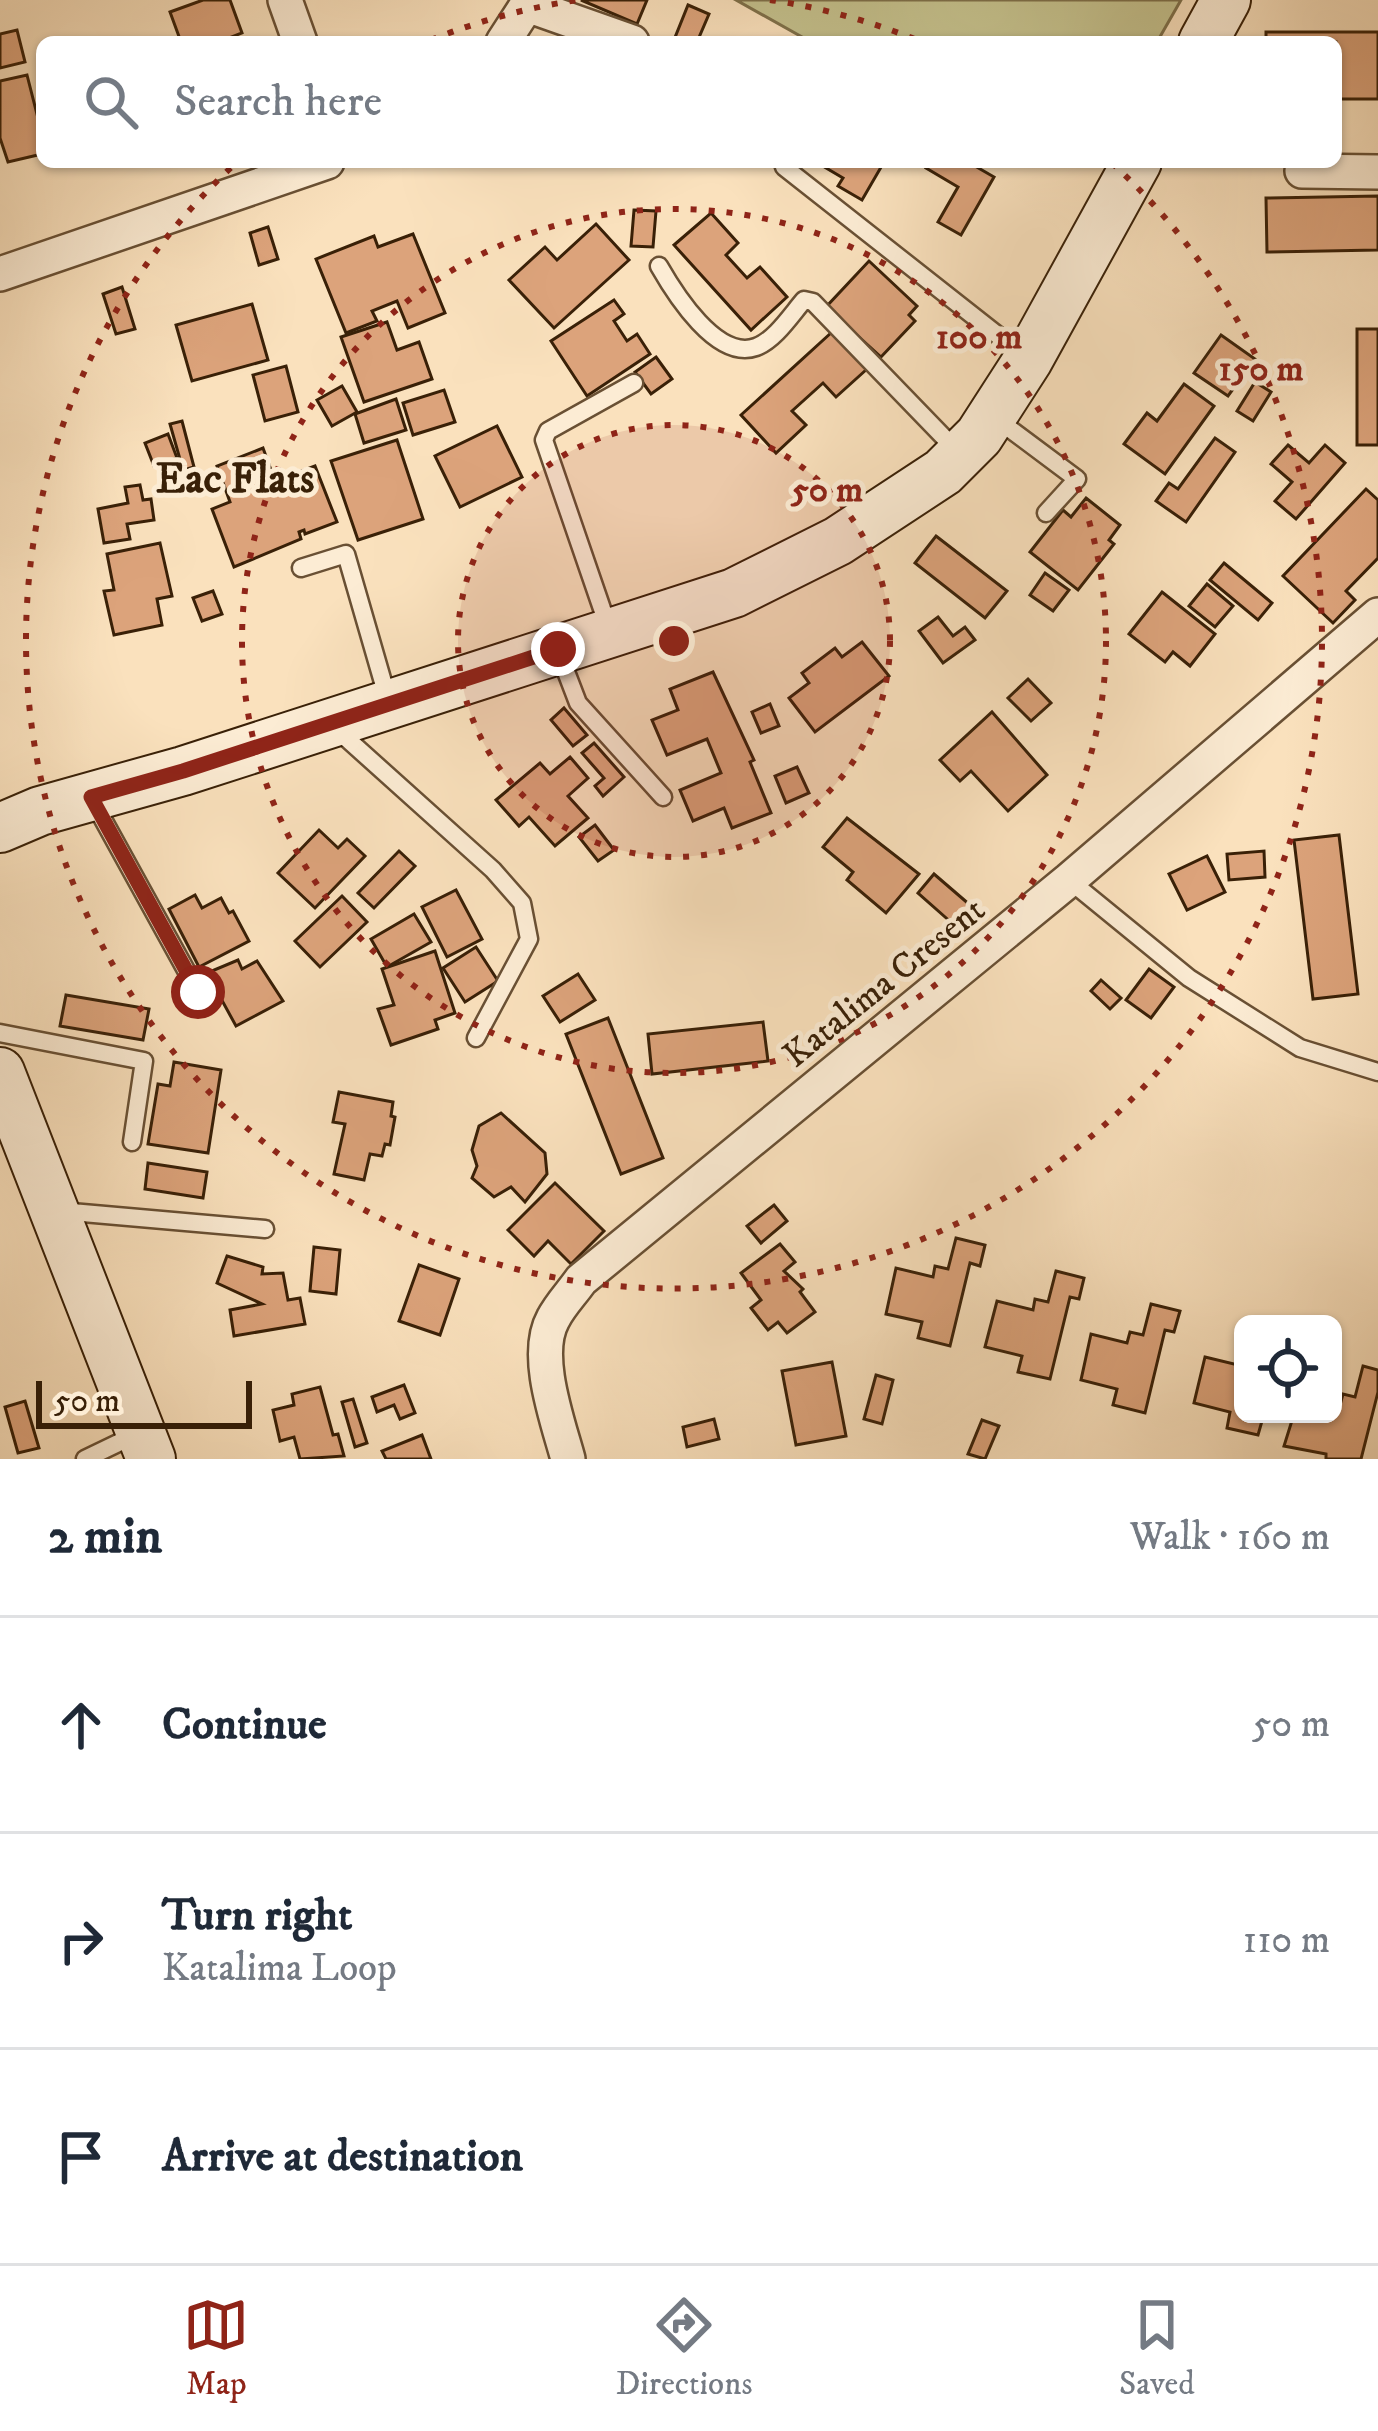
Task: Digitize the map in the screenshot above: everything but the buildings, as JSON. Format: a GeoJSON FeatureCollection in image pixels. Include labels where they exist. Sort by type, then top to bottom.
{"type":"FeatureCollection","features":[{"type":"Feature","properties":{"kind":"street"},"geometry":{"type":"LineString","coordinates":[[285,0],[298,36]]}},
{"type":"Feature","properties":{"kind":"street"},"geometry":{"type":"LineString","coordinates":[[1206,36],[1226,0]]}},
{"type":"Feature","properties":{"kind":"street"},"geometry":{"type":"LineString","coordinates":[[507,36],[527,5],[615,36]]}},
{"type":"Feature","properties":{"kind":"street"},"geometry":{"type":"LineString","coordinates":[[0,274],[308,168]]}},
{"type":"Feature","properties":{"kind":"street"},"geometry":{"type":"LineString","coordinates":[[0,829],[40,811],[734,593],[838,541],[943,472],[992,416],[1134,168]]}},
{"type":"Feature","properties":{"kind":"street"},"geometry":{"type":"LineString","coordinates":[[1302,171],[1378,172]]}},
{"type":"Feature","properties":{"kind":"street","name":"Katalima Cresent"},"geometry":{"type":"LineString","coordinates":[[568,1459],[548,1382],[547,1355],[550,1323],[580,1280],[1069,880],[1378,615]]}},
{"type":"Feature","properties":{"kind":"street"},"geometry":{"type":"LineString","coordinates":[[0,1072],[145,1446]]}},
{"type":"Feature","properties":{"kind":"lane"},"geometry":{"type":"LineString","coordinates":[[785,168],[1028,360]]}},
{"type":"Feature","properties":{"kind":"lane"},"geometry":{"type":"LineString","coordinates":[[659,266],[703,329],[745,349],[759,346],[804,300],[813,302],[960,455]]}},
{"type":"Feature","properties":{"kind":"lane"},"geometry":{"type":"LineString","coordinates":[[610,632],[544,440],[548,431],[634,383]]}},
{"type":"Feature","properties":{"kind":"lane"},"geometry":{"type":"LineString","coordinates":[[992,416],[1077,478],[1046,513]]}},
{"type":"Feature","properties":{"kind":"lane"},"geometry":{"type":"LineString","coordinates":[[302,568],[346,554],[390,704]]}},
{"type":"Feature","properties":{"kind":"lane"},"geometry":{"type":"LineString","coordinates":[[558,649],[578,703],[663,797]]}},
{"type":"Feature","properties":{"kind":"lane"},"geometry":{"type":"LineString","coordinates":[[330,723],[493,870],[523,903],[529,939],[476,1038]]}},
{"type":"Feature","properties":{"kind":"lane"},"geometry":{"type":"LineString","coordinates":[[91,797],[198,992]]}},
{"type":"Feature","properties":{"kind":"lane"},"geometry":{"type":"LineString","coordinates":[[1069,880],[1189,978],[1300,1048],[1378,1072]]}},
{"type":"Feature","properties":{"kind":"lane"},"geometry":{"type":"LineString","coordinates":[[0,1033],[144,1061],[132,1142]]}},
{"type":"Feature","properties":{"kind":"lane"},"geometry":{"type":"LineString","coordinates":[[53,1211],[265,1229]]}},
{"type":"Feature","properties":{"kind":"lane"},"geometry":{"type":"LineString","coordinates":[[85,1459],[145,1446]]}},
{"type":"Feature","properties":{"kind":"shaded area"},"geometry":{"type":"Polygon","coordinates":[[[736,0],[1181,0],[1160,36],[800,36],[736,0]]]}},
{"type":"Feature","properties":{"kind":"district","name":"Eac Flats"},"geometry":{"type":"Point","coordinates":[235,477]}},
{"type":"Feature","properties":{"kind":"route"},"geometry":{"type":"LineString","coordinates":[[198,992],[91,797],[558,649]]}}]}
